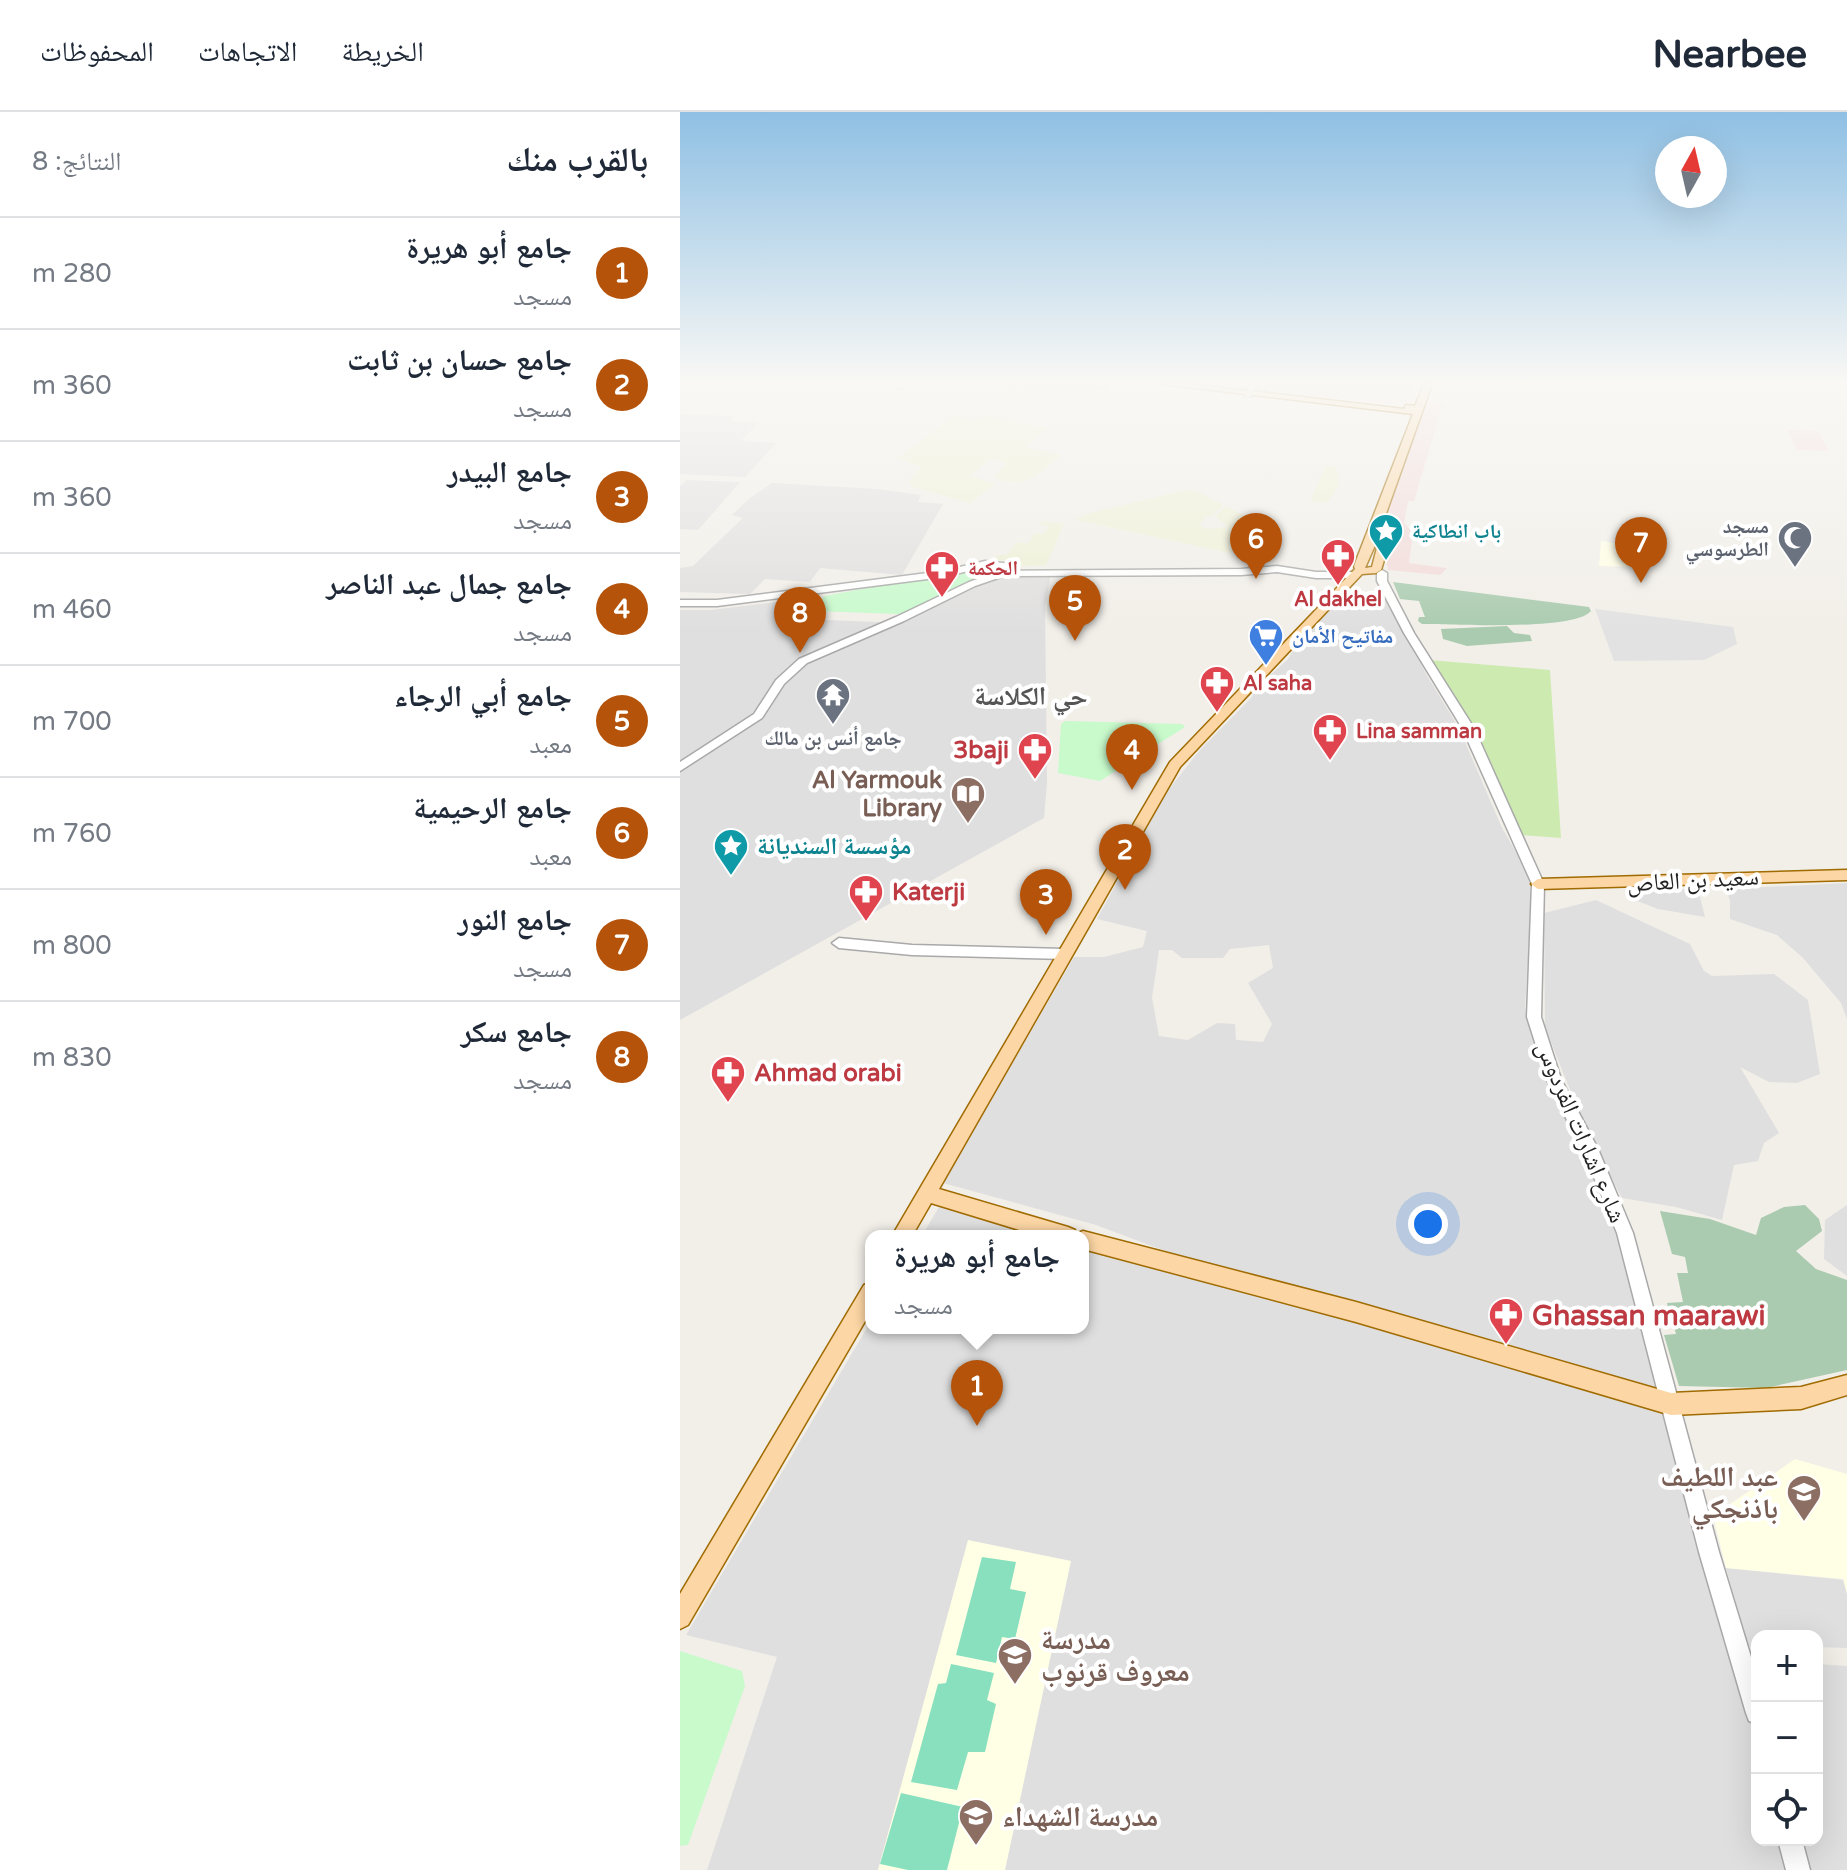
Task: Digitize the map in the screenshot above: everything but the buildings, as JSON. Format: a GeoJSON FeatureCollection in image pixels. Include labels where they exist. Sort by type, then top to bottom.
{"type":"FeatureCollection","features":[{"type":"Feature","properties":{"kind":"main road"},"geometry":{"type":"LineString","coordinates":[[905,1230],[1175,765],[1357,573],[1376,570],[1384,543],[1371,540],[1395,466]]}},
{"type":"Feature","properties":{"kind":"main road","name":"سعيد بن العاص"},"geometry":{"type":"LineString","coordinates":[[1538,884],[1847,875]]}},
{"type":"Feature","properties":{"kind":"main road"},"geometry":{"type":"LineString","coordinates":[[926,1193],[1048,1230]]}},
{"type":"Feature","properties":{"kind":"main road"},"geometry":{"type":"LineString","coordinates":[[1089,1242],[1356,1312],[1671,1404],[1801,1398],[1847,1385]]}},
{"type":"Feature","properties":{"kind":"main road"},"geometry":{"type":"LineString","coordinates":[[680,1617],[865,1302]]}},
{"type":"Feature","properties":{"kind":"street"},"geometry":{"type":"LineString","coordinates":[[680,603],[732,601],[943,574],[985,564],[1024,571]]}},
{"type":"Feature","properties":{"kind":"street"},"geometry":{"type":"LineString","coordinates":[[680,767],[758,716],[780,682],[803,661],[972,584],[1003,573],[1196,573],[1277,569],[1316,575],[1357,573]]}},
{"type":"Feature","properties":{"kind":"street","name":"شارع اشارات الفردوس"},"geometry":{"type":"LineString","coordinates":[[1382,573],[1382,581],[1409,633],[1468,728],[1538,884],[1534,1017],[1554,1080],[1592,1154],[1625,1233],[1709,1552],[1754,1702]]}},
{"type":"Feature","properties":{"kind":"street"},"geometry":{"type":"LineString","coordinates":[[839,943],[912,950],[1065,954]]}},
{"type":"Feature","properties":{"kind":"street"},"geometry":{"type":"LineString","coordinates":[[1792,1846],[1798,1870]]}},
{"type":"Feature","properties":{"kind":"shaded area"},"geometry":{"type":"Polygon","coordinates":[[[680,466],[755,466],[745,477],[680,474],[680,466]]]}},
{"type":"Feature","properties":{"kind":"shaded area"},"geometry":{"type":"Polygon","coordinates":[[[918,466],[982,466],[971,476],[995,484],[970,503],[913,487],[909,482],[921,467],[918,466]]]}},
{"type":"Feature","properties":{"kind":"shaded area"},"geometry":{"type":"Polygon","coordinates":[[[1004,466],[1048,466],[1033,478],[1018,482],[1000,481],[994,477],[1004,466]]]}},
{"type":"Feature","properties":{"kind":"shaded area"},"geometry":{"type":"Polygon","coordinates":[[[1326,466],[1336,466],[1339,485],[1327,503],[1310,501],[1326,466]]]}},
{"type":"Feature","properties":{"kind":"shaded area"},"geometry":{"type":"Polygon","coordinates":[[[1404,466],[1424,466],[1414,501],[1408,501],[1404,523],[1413,533],[1409,563],[1447,568],[1440,575],[1388,570],[1382,537],[1377,533],[1404,466]]]}},
{"type":"Feature","properties":{"kind":"shaded area"},"geometry":{"type":"Polygon","coordinates":[[[687,480],[740,482],[698,530],[680,529],[680,486],[687,480]]]}},
{"type":"Feature","properties":{"kind":"shaded area"},"geometry":{"type":"Polygon","coordinates":[[[772,483],[878,489],[921,495],[918,502],[943,504],[902,575],[820,568],[810,582],[765,579],[750,594],[680,592],[680,568],[693,566],[743,518],[732,515],[772,483]]]}},
{"type":"Feature","properties":{"kind":"shaded area"},"geometry":{"type":"Polygon","coordinates":[[[1182,491],[1196,491],[1223,505],[1211,516],[1206,516],[1199,526],[1209,529],[1228,527],[1216,516],[1226,506],[1247,517],[1239,524],[1248,529],[1230,553],[1076,520],[1087,514],[1182,491]]]}},
{"type":"Feature","properties":{"kind":"shaded area"},"geometry":{"type":"Polygon","coordinates":[[[1043,521],[1064,524],[1046,565],[1024,566],[993,560],[997,555],[1007,555],[1016,543],[1029,543],[1034,534],[1043,534],[1049,526],[1040,524],[1043,521]]]}},
{"type":"Feature","properties":{"kind":"shaded area"},"geometry":{"type":"Polygon","coordinates":[[[1601,541],[1637,546],[1645,567],[1599,566],[1601,541]]]}},
{"type":"Feature","properties":{"kind":"shaded area"},"geometry":{"type":"Polygon","coordinates":[[[1051,573],[1045,607],[1047,783],[1044,818],[680,1020],[680,610],[711,610],[815,597],[801,619],[901,623],[976,585],[1007,574],[1051,573]]]}},
{"type":"Feature","properties":{"kind":"shaded area"},"geometry":{"type":"Polygon","coordinates":[[[1393,582],[1589,607],[1591,611],[1580,617],[1538,624],[1422,624],[1418,621],[1419,617],[1425,617],[1419,601],[1400,599],[1393,582]]]}},
{"type":"Feature","properties":{"kind":"shaded area"},"geometry":{"type":"Polygon","coordinates":[[[1341,591],[1388,595],[1426,674],[1459,728],[1502,828],[1529,874],[1531,906],[1525,1008],[1540,1062],[1591,1156],[1625,1246],[1659,1391],[1213,1269],[1096,1225],[943,1183],[1074,957],[1104,957],[1143,947],[1147,931],[1097,919],[1165,794],[1200,750],[1253,696],[1252,692],[1288,659],[1309,624],[1341,591]],[[1269,945],[1230,949],[1223,958],[1182,958],[1172,950],[1159,950],[1152,998],[1159,1036],[1188,1040],[1217,1023],[1235,1024],[1236,1040],[1263,1042],[1272,1024],[1248,983],[1273,968],[1269,945]]]}},
{"type":"Feature","properties":{"kind":"shaded area"},"geometry":{"type":"Polygon","coordinates":[[[1595,609],[1733,627],[1737,644],[1704,660],[1614,661],[1595,609]]]}},
{"type":"Feature","properties":{"kind":"shaded area"},"geometry":{"type":"Polygon","coordinates":[[[1507,626],[1514,633],[1530,635],[1532,641],[1467,646],[1443,639],[1441,629],[1507,626]]]}},
{"type":"Feature","properties":{"kind":"shaded area"},"geometry":{"type":"Polygon","coordinates":[[[1847,883],[1847,1019],[1841,1003],[1803,958],[1777,935],[1730,919],[1730,900],[1725,889],[1847,883]]]}},
{"type":"Feature","properties":{"kind":"shaded area"},"geometry":{"type":"Polygon","coordinates":[[[1698,889],[1705,917],[1658,909],[1632,899],[1629,891],[1698,889]]]}},
{"type":"Feature","properties":{"kind":"shaded area"},"geometry":{"type":"Polygon","coordinates":[[[1596,900],[1690,944],[1704,971],[1712,976],[1774,974],[1808,1000],[1820,1074],[1797,1083],[1769,1082],[1740,1067],[1779,1133],[1764,1143],[1758,1161],[1734,1165],[1722,1220],[1676,1207],[1622,1198],[1588,1135],[1545,1027],[1544,913],[1596,900]]]}},
{"type":"Feature","properties":{"kind":"shaded area"},"geometry":{"type":"Polygon","coordinates":[[[943,1200],[1047,1230],[926,1230],[943,1200]]]}},
{"type":"Feature","properties":{"kind":"shaded area"},"geometry":{"type":"Polygon","coordinates":[[[1805,1205],[1819,1219],[1822,1231],[1796,1251],[1816,1269],[1847,1280],[1847,1370],[1766,1388],[1679,1386],[1664,1335],[1676,1334],[1667,1303],[1683,1302],[1677,1273],[1688,1273],[1685,1257],[1672,1254],[1660,1211],[1710,1219],[1756,1235],[1761,1218],[1784,1207],[1805,1205]]]}},
{"type":"Feature","properties":{"kind":"shaded area"},"geometry":{"type":"Polygon","coordinates":[[[1847,1205],[1847,1276],[1824,1259],[1825,1220],[1847,1205]]]}},
{"type":"Feature","properties":{"kind":"shaded area"},"geometry":{"type":"Polygon","coordinates":[[[1089,1242],[1665,1406],[1738,1659],[1751,1660],[1751,1846],[1789,1846],[1795,1870],[707,1870],[777,1657],[686,1635],[865,1331],[865,1334],[1089,1334],[1089,1242]]]}},
{"type":"Feature","properties":{"kind":"shaded area"},"geometry":{"type":"Polygon","coordinates":[[[1795,1459],[1847,1474],[1847,1594],[1843,1579],[1726,1568],[1713,1516],[1795,1459]]]}},
{"type":"Feature","properties":{"kind":"shaded area"},"geometry":{"type":"Polygon","coordinates":[[[968,1540],[1071,1561],[1005,1870],[878,1870],[968,1540]]]}},
{"type":"Feature","properties":{"kind":"shaded area"},"geometry":{"type":"Polygon","coordinates":[[[1726,1568],[1844,1580],[1847,1648],[1823,1647],[1823,1630],[1751,1630],[1751,1646],[1748,1646],[1726,1568]]]}},
{"type":"Feature","properties":{"kind":"shaded area"},"geometry":{"type":"Polygon","coordinates":[[[1823,1664],[1847,1666],[1847,1870],[1798,1870],[1791,1846],[1823,1846],[1823,1664]]]}},
{"type":"Feature","properties":{"kind":"green space"},"geometry":{"type":"Polygon","coordinates":[[[988,566],[994,572],[909,612],[815,611],[824,596],[988,566]]]}},
{"type":"Feature","properties":{"kind":"green space"},"geometry":{"type":"Polygon","coordinates":[[[1429,660],[1550,670],[1561,838],[1519,835],[1429,660]]]}},
{"type":"Feature","properties":{"kind":"green space"},"geometry":{"type":"Polygon","coordinates":[[[1065,721],[1182,724],[1185,727],[1100,781],[1058,773],[1061,724],[1065,721]]]}},
{"type":"Feature","properties":{"kind":"green space"},"geometry":{"type":"Polygon","coordinates":[[[982,1557],[1016,1562],[1010,1589],[1026,1592],[1015,1639],[1002,1637],[996,1663],[956,1655],[982,1557]]]}},
{"type":"Feature","properties":{"kind":"green space"},"geometry":{"type":"Polygon","coordinates":[[[680,1651],[742,1671],[745,1686],[688,1845],[680,1846],[680,1651]]]}},
{"type":"Feature","properties":{"kind":"green space"},"geometry":{"type":"Polygon","coordinates":[[[951,1664],[994,1673],[987,1700],[996,1704],[985,1752],[968,1752],[957,1790],[911,1782],[938,1684],[946,1683],[951,1664]]]}},
{"type":"Feature","properties":{"kind":"green space"},"geometry":{"type":"Polygon","coordinates":[[[901,1793],[963,1807],[947,1870],[908,1870],[880,1864],[901,1793]]]}},
{"type":"Feature","properties":{"kind":"place","name":"باب انطاكية"},"geometry":{"type":"Point","coordinates":[1386,562]}},
{"type":"Feature","properties":{"kind":"place","name":"مسجد الطرسوسي"},"geometry":{"type":"Point","coordinates":[1795,569]}},
{"type":"Feature","properties":{"kind":"place","name":"جامع الرحيمية"},"geometry":{"type":"Point","coordinates":[1256,579]}},
{"type":"Feature","properties":{"kind":"place","name":"جامع النور"},"geometry":{"type":"Point","coordinates":[1641,583]}},
{"type":"Feature","properties":{"kind":"place","name":"Al dakhel"},"geometry":{"type":"Point","coordinates":[1338,587]}},
{"type":"Feature","properties":{"kind":"place","name":"الحكمة"},"geometry":{"type":"Point","coordinates":[942,599]}},
{"type":"Feature","properties":{"kind":"place","name":"جامع أبي الرجاء"},"geometry":{"type":"Point","coordinates":[1075,641]}},
{"type":"Feature","properties":{"kind":"place","name":"جامع سكر"},"geometry":{"type":"Point","coordinates":[800,653]}},
{"type":"Feature","properties":{"kind":"place","name":"مفاتيح اﻷمان"},"geometry":{"type":"Point","coordinates":[1266,667]}},
{"type":"Feature","properties":{"kind":"place","name":"Al saha"},"geometry":{"type":"Point","coordinates":[1217,714]}},
{"type":"Feature","properties":{"kind":"place","name":"جامع أنس بن مالك"},"geometry":{"type":"Point","coordinates":[833,726]}},
{"type":"Feature","properties":{"kind":"place","name":"Lina samman"},"geometry":{"type":"Point","coordinates":[1330,762]}},
{"type":"Feature","properties":{"kind":"place","name":"3baji"},"geometry":{"type":"Point","coordinates":[1035,781]}},
{"type":"Feature","properties":{"kind":"place","name":"جامع جمال عبد الناصر"},"geometry":{"type":"Point","coordinates":[1132,790]}},
{"type":"Feature","properties":{"kind":"place","name":"Al Yarmouk Library"},"geometry":{"type":"Point","coordinates":[968,825]}},
{"type":"Feature","properties":{"kind":"place","name":"مؤسسة السنديانة"},"geometry":{"type":"Point","coordinates":[731,877]}},
{"type":"Feature","properties":{"kind":"place","name":"جامع حسان بن ثابت"},"geometry":{"type":"Point","coordinates":[1125,890]}},
{"type":"Feature","properties":{"kind":"place","name":"Katerji"},"geometry":{"type":"Point","coordinates":[866,923]}},
{"type":"Feature","properties":{"kind":"place","name":"جامع البيدر"},"geometry":{"type":"Point","coordinates":[1046,935]}},
{"type":"Feature","properties":{"kind":"place","name":"Ahmad orabi"},"geometry":{"type":"Point","coordinates":[728,1104]}},
{"type":"Feature","properties":{"kind":"place","name":"Ghassan maarawi"},"geometry":{"type":"Point","coordinates":[1506,1346]}},
{"type":"Feature","properties":{"kind":"place","name":"جامع أبو هريرة"},"geometry":{"type":"Point","coordinates":[977,1426]}},
{"type":"Feature","properties":{"kind":"place","name":"عبد اللطيف باذنجكي"},"geometry":{"type":"Point","coordinates":[1804,1523]}},
{"type":"Feature","properties":{"kind":"place","name":"مدرسة معروف قرنوب"},"geometry":{"type":"Point","coordinates":[1015,1686]}},
{"type":"Feature","properties":{"kind":"place","name":"مدرسة الشهداء"},"geometry":{"type":"Point","coordinates":[976,1847]}},
{"type":"Feature","properties":{"kind":"district","name":"حي الكلاسة"},"geometry":{"type":"Point","coordinates":[1031,696]}}]}
